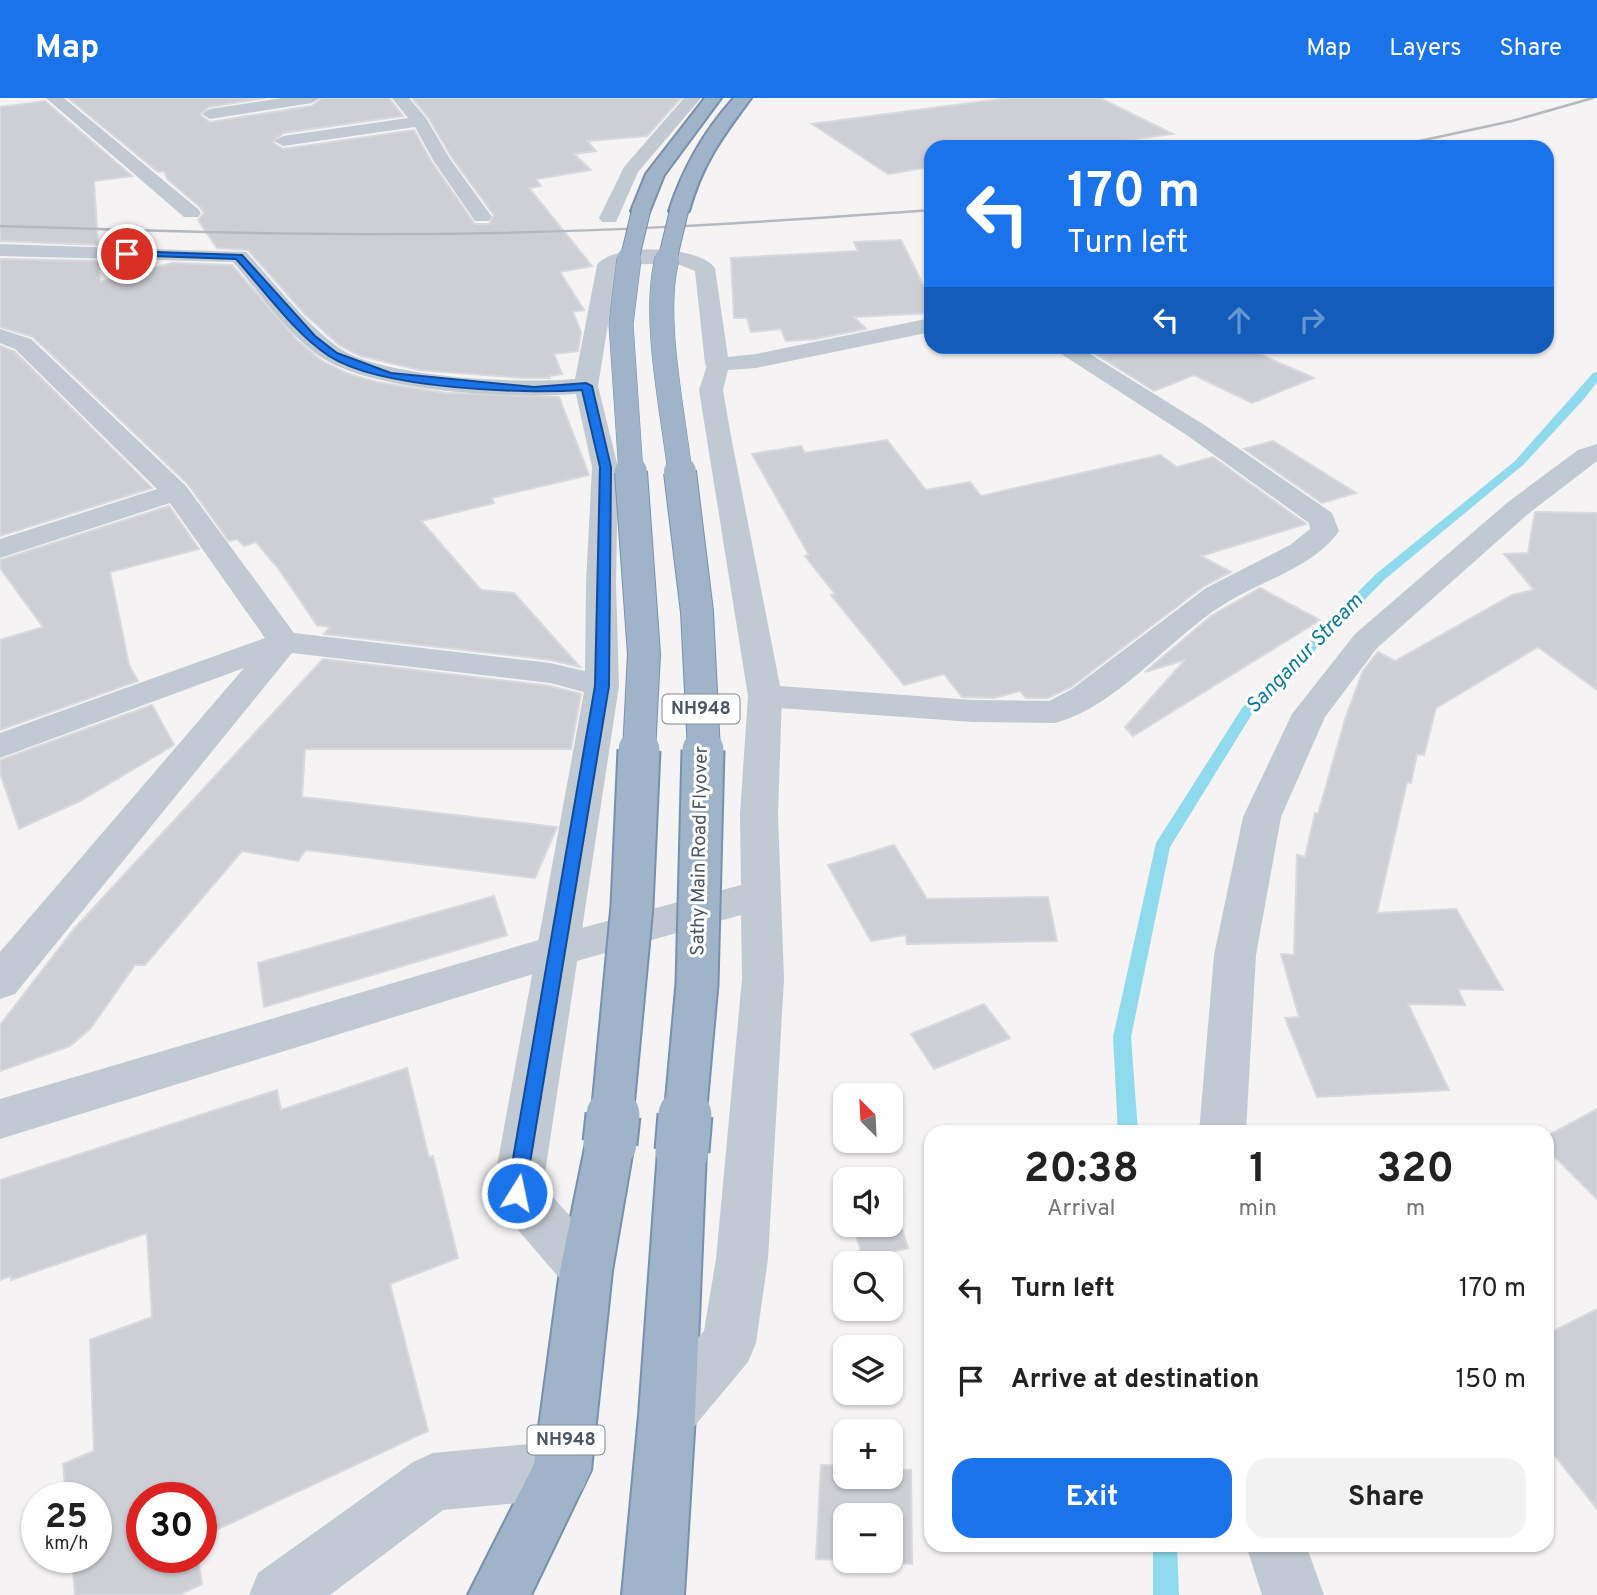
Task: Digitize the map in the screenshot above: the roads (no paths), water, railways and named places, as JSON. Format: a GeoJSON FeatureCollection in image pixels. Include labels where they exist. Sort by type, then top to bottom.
{"type":"FeatureCollection","features":[{"type":"Feature","properties":{"kind":"highway","name":"NH948"},"geometry":{"type":"LineString","coordinates":[[499,1595],[562,1470],[586,1271],[610,1143],[632,906],[644,654],[621,324],[627,268],[641,211],[655,174],[713,98]]}},
{"type":"Feature","properties":{"kind":"highway","name":"Sathy Main Road Flyover"},"geometry":{"type":"LineString","coordinates":[[667,1415],[682,1151],[697,984],[704,762],[697,612],[664,339],[662,284],[687,182],[698,158],[743,98]]}},
{"type":"Feature","properties":{"kind":"highway","name":"NH948"},"geometry":{"type":"LineString","coordinates":[[653,1595],[667,1415]]}},
{"type":"Feature","properties":{"kind":"street"},"geometry":{"type":"LineString","coordinates":[[54,98],[191,213]]}},
{"type":"Feature","properties":{"kind":"street"},"geometry":{"type":"LineString","coordinates":[[210,114],[312,98]]}},
{"type":"Feature","properties":{"kind":"street"},"geometry":{"type":"LineString","coordinates":[[400,98],[421,121],[442,160],[482,217]]}},
{"type":"Feature","properties":{"kind":"street"},"geometry":{"type":"LineString","coordinates":[[609,218],[630,171],[692,98]]}},
{"type":"Feature","properties":{"kind":"street"},"geometry":{"type":"LineString","coordinates":[[283,141],[421,121]]}},
{"type":"Feature","properties":{"kind":"street"},"geometry":{"type":"LineString","coordinates":[[0,250],[239,256],[312,338],[334,355],[389,376],[534,390],[586,386]]}},
{"type":"Feature","properties":{"kind":"street"},"geometry":{"type":"LineString","coordinates":[[586,1271],[517,1193],[602,686],[605,467],[586,386],[607,265],[615,259],[684,257],[696,260],[705,268],[717,364],[711,390],[765,696],[760,814],[761,1006],[742,1259],[729,1343],[667,1415]]}},
{"type":"Feature","properties":{"kind":"street"},"geometry":{"type":"LineString","coordinates":[[717,364],[756,361],[924,327]]}},
{"type":"Feature","properties":{"kind":"street"},"geometry":{"type":"LineString","coordinates":[[0,336],[23,344],[176,492],[284,642]]}},
{"type":"Feature","properties":{"kind":"street"},"geometry":{"type":"LineString","coordinates":[[765,696],[973,711],[1055,712],[1084,697],[1217,595],[1300,551],[1325,531],[1322,519],[1197,431],[1073,354]]}},
{"type":"Feature","properties":{"kind":"street"},"geometry":{"type":"LineString","coordinates":[[1223,1125],[1235,955],[1262,817],[1309,714],[1366,641],[1518,508],[1587,456],[1597,452]]}},
{"type":"Feature","properties":{"kind":"street"},"geometry":{"type":"LineString","coordinates":[[0,549],[176,492]]}},
{"type":"Feature","properties":{"kind":"street"},"geometry":{"type":"LineString","coordinates":[[0,746],[284,642],[550,673],[602,686]]}},
{"type":"Feature","properties":{"kind":"street"},"geometry":{"type":"LineString","coordinates":[[0,982],[284,642]]}},
{"type":"Feature","properties":{"kind":"street"},"geometry":{"type":"LineString","coordinates":[[0,1119],[559,950],[761,894]]}},
{"type":"Feature","properties":{"kind":"street"},"geometry":{"type":"LineString","coordinates":[[280,1595],[433,1482],[562,1470]]}},
{"type":"Feature","properties":{"kind":"street"},"geometry":{"type":"LineString","coordinates":[[1278,1552],[1293,1595]]}},
{"type":"Feature","properties":{"kind":"waterway","name":"Sanganur Stream"},"geometry":{"type":"LineString","coordinates":[[1128,1125],[1122,1037],[1162,847],[1247,711],[1380,577],[1519,463],[1597,375]]}},
{"type":"Feature","properties":{"kind":"waterway","name":"Sanganur Stream"},"geometry":{"type":"LineString","coordinates":[[1165,1552],[1166,1595]]}},
{"type":"Feature","properties":{"kind":"railway"},"geometry":{"type":"LineString","coordinates":[[1424,140],[1512,121],[1593,98]]}},
{"type":"Feature","properties":{"kind":"railway"},"geometry":{"type":"LineString","coordinates":[[0,226],[251,233],[468,234],[667,227],[924,210]]}}]}
